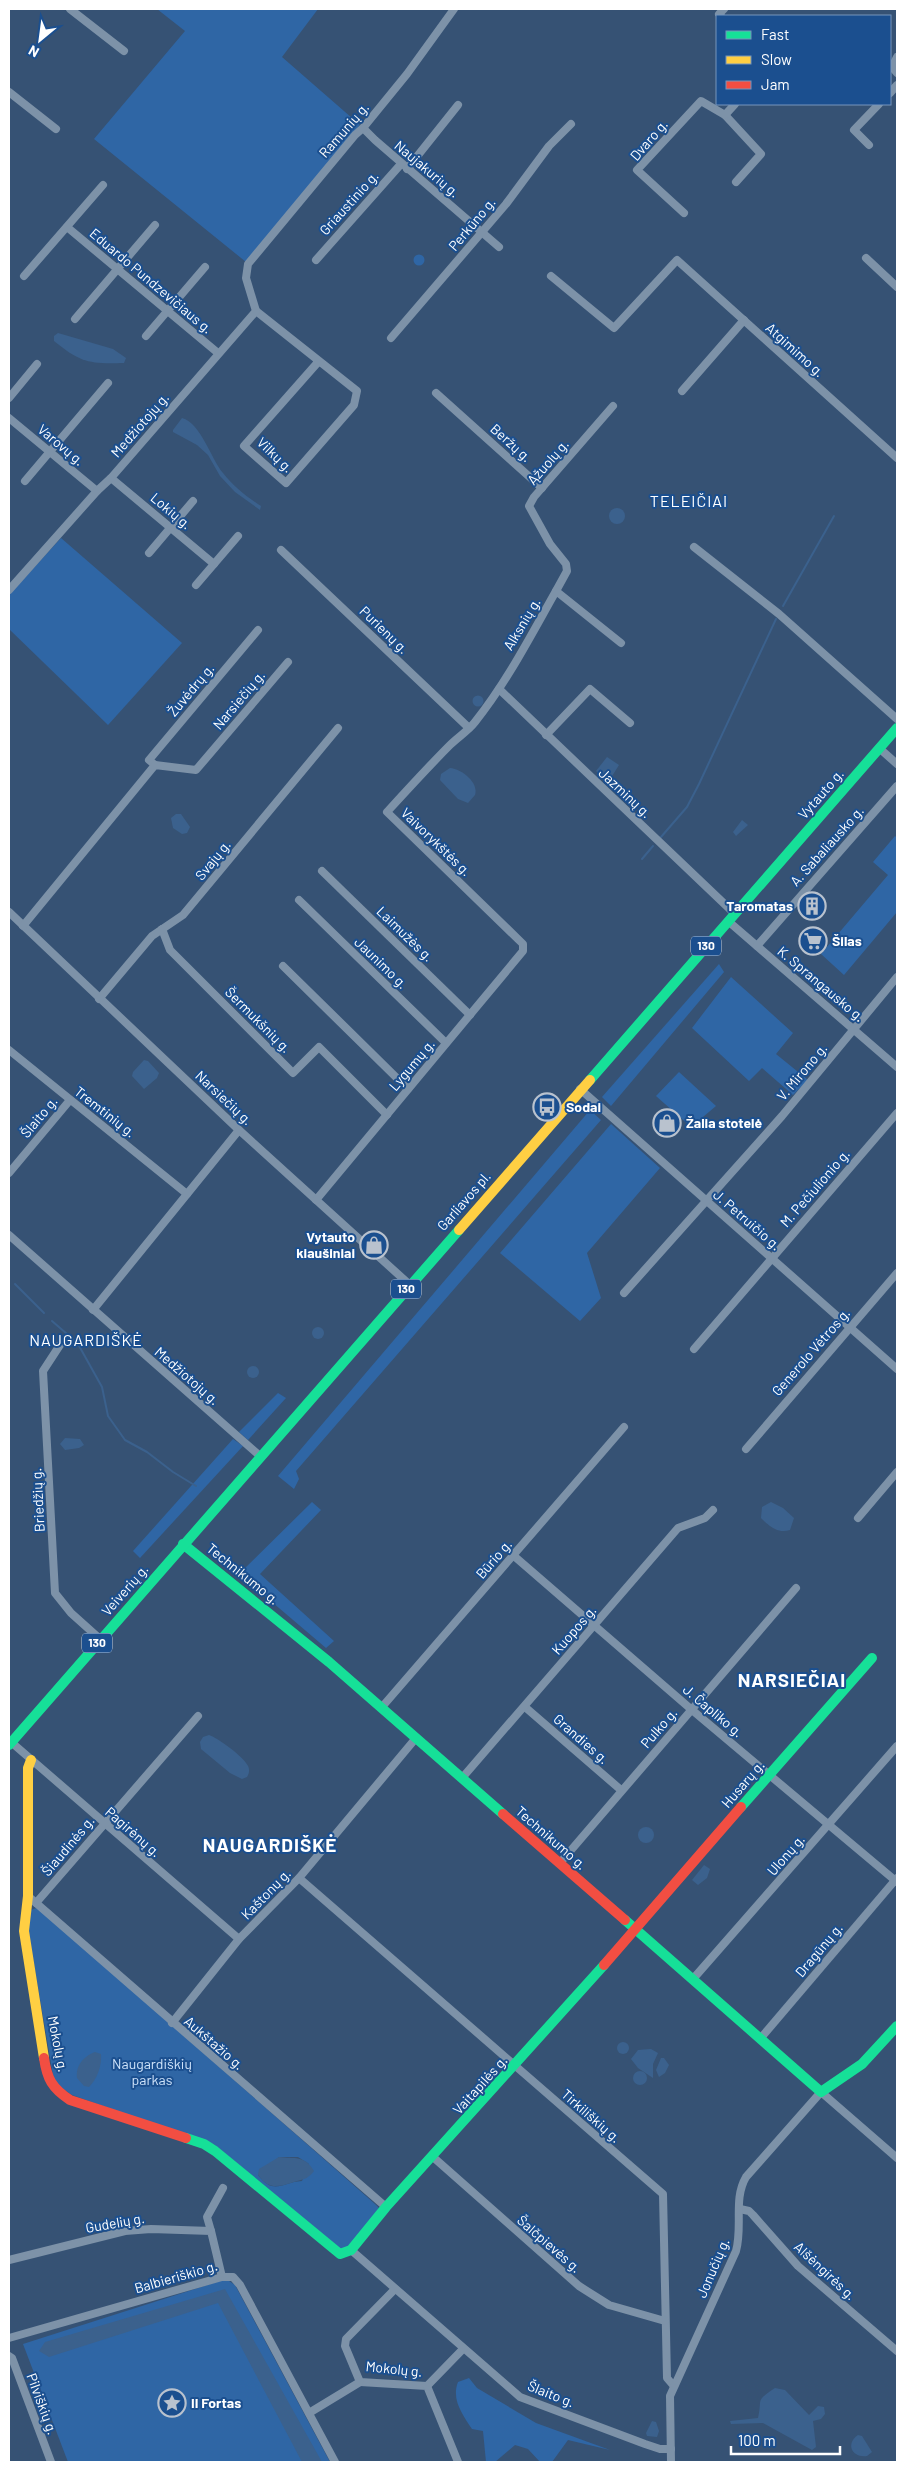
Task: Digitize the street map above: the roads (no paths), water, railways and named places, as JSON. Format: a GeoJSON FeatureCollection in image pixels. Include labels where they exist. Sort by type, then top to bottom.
{"type":"FeatureCollection","features":[{"type":"Feature","properties":{"kind":"street"},"geometry":{"type":"LineString","coordinates":[[70,9],[124,51]]}},
{"type":"Feature","properties":{"kind":"street","name":"Ramunių g."},"geometry":{"type":"LineString","coordinates":[[256,311],[246,278],[248,264],[407,74],[454,9]]}},
{"type":"Feature","properties":{"kind":"street"},"geometry":{"type":"LineString","coordinates":[[897,57],[892,67],[897,73]]}},
{"type":"Feature","properties":{"kind":"street"},"geometry":{"type":"LineString","coordinates":[[9,92],[56,129]]}},
{"type":"Feature","properties":{"kind":"street","name":"Dvaro g."},"geometry":{"type":"LineString","coordinates":[[684,213],[638,170],[701,101],[725,115],[761,154],[736,182]]}},
{"type":"Feature","properties":{"kind":"street","name":"Griaustinio g."},"geometry":{"type":"LineString","coordinates":[[316,260],[458,105]]}},
{"type":"Feature","properties":{"kind":"street"},"geometry":{"type":"LineString","coordinates":[[725,115],[734,105]]}},
{"type":"Feature","properties":{"kind":"street"},"geometry":{"type":"LineString","coordinates":[[869,145],[854,130],[878,105]]}},
{"type":"Feature","properties":{"kind":"street","name":"Perkūno g."},"geometry":{"type":"LineString","coordinates":[[391,338],[482,232],[550,146],[571,124]]}},
{"type":"Feature","properties":{"kind":"street","name":"Naujakurių g."},"geometry":{"type":"LineString","coordinates":[[363,128],[404,166],[499,247]]}},
{"type":"Feature","properties":{"kind":"street"},"geometry":{"type":"LineString","coordinates":[[24,276],[103,185]]}},
{"type":"Feature","properties":{"kind":"street"},"geometry":{"type":"LineString","coordinates":[[75,318],[155,225]]}},
{"type":"Feature","properties":{"kind":"street","name":"Eduardo Pundzevičiaus g."},"geometry":{"type":"LineString","coordinates":[[67,227],[218,353]]}},
{"type":"Feature","properties":{"kind":"street"},"geometry":{"type":"LineString","coordinates":[[866,258],[897,287]]}},
{"type":"Feature","properties":{"kind":"street","name":"Atgimimo g."},"geometry":{"type":"LineString","coordinates":[[552,276],[614,328],[676,260],[897,458]]}},
{"type":"Feature","properties":{"kind":"street"},"geometry":{"type":"LineString","coordinates":[[146,336],[205,267]]}},
{"type":"Feature","properties":{"kind":"street"},"geometry":{"type":"LineString","coordinates":[[256,311],[319,361]]}},
{"type":"Feature","properties":{"kind":"street","name":"Medžiotojų g."},"geometry":{"type":"LineString","coordinates":[[9,590],[97,491],[111,478],[256,311]]}},
{"type":"Feature","properties":{"kind":"street"},"geometry":{"type":"LineString","coordinates":[[682,391],[744,320]]}},
{"type":"Feature","properties":{"kind":"street","name":"Vilkų g."},"geometry":{"type":"LineString","coordinates":[[319,361],[357,391],[357,398],[354,404],[286,483],[244,446],[319,361]]}},
{"type":"Feature","properties":{"kind":"street"},"geometry":{"type":"LineString","coordinates":[[9,398],[36,364]]}},
{"type":"Feature","properties":{"kind":"street"},"geometry":{"type":"LineString","coordinates":[[25,481],[108,383]]}},
{"type":"Feature","properties":{"kind":"street","name":"Beržų g."},"geometry":{"type":"LineString","coordinates":[[436,393],[542,488]]}},
{"type":"Feature","properties":{"kind":"street","name":"Ąžuolų g."},"geometry":{"type":"LineString","coordinates":[[556,591],[567,571],[566,564],[550,544],[528,506],[613,406]]}},
{"type":"Feature","properties":{"kind":"street","name":"Varovų g."},"geometry":{"type":"LineString","coordinates":[[9,418],[97,491]]}},
{"type":"Feature","properties":{"kind":"street","name":"Lokių g."},"geometry":{"type":"LineString","coordinates":[[111,478],[214,564]]}},
{"type":"Feature","properties":{"kind":"street"},"geometry":{"type":"LineString","coordinates":[[149,553],[193,501]]}},
{"type":"Feature","properties":{"kind":"street"},"geometry":{"type":"LineString","coordinates":[[196,585],[238,536]]}},
{"type":"Feature","properties":{"kind":"street"},"geometry":{"type":"LineString","coordinates":[[694,547],[779,614],[897,720]]}},
{"type":"Feature","properties":{"kind":"street","name":"Purienų g."},"geometry":{"type":"LineString","coordinates":[[281,550],[469,728]]}},
{"type":"Feature","properties":{"kind":"street","name":"Alksnių g."},"geometry":{"type":"LineString","coordinates":[[499,689],[556,591],[620,642]]}},
{"type":"Feature","properties":{"kind":"street","name":"Žuvėdrų g."},"geometry":{"type":"LineString","coordinates":[[155,765],[148,760],[258,630]]}},
{"type":"Feature","properties":{"kind":"street","name":"Narsiečių g."},"geometry":{"type":"LineString","coordinates":[[155,765],[196,770],[288,662]]}},
{"type":"Feature","properties":{"kind":"street","name":"Vaivorykštės g."},"geometry":{"type":"LineString","coordinates":[[499,689],[469,728],[450,744],[387,812],[522,944]]}},
{"type":"Feature","properties":{"kind":"street","name":"Jazminų g."},"geometry":{"type":"LineString","coordinates":[[499,689],[731,917]]}},
{"type":"Feature","properties":{"kind":"street"},"geometry":{"type":"LineString","coordinates":[[546,735],[590,689],[630,723]]}},
{"type":"Feature","properties":{"kind":"street","name":"Svajų g."},"geometry":{"type":"LineString","coordinates":[[99,999],[152,936],[183,915],[338,728]]}},
{"type":"Feature","properties":{"kind":"street","name":"Vytauto g."},"geometry":{"type":"LineString","coordinates":[[766,878],[897,728]]}},
{"type":"Feature","properties":{"kind":"street"},"geometry":{"type":"LineString","coordinates":[[880,748],[897,764]]}},
{"type":"Feature","properties":{"kind":"street"},"geometry":{"type":"LineString","coordinates":[[24,926],[155,765]]}},
{"type":"Feature","properties":{"kind":"street","name":"A. Sabaliausko g."},"geometry":{"type":"LineString","coordinates":[[757,946],[897,786]]}},
{"type":"Feature","properties":{"kind":"street","name":"Laimužės g."},"geometry":{"type":"LineString","coordinates":[[322,871],[470,1015]]}},
{"type":"Feature","properties":{"kind":"street","name":"Garliavos pl."},"geometry":{"type":"LineString","coordinates":[[184,1544],[766,878]]}},
{"type":"Feature","properties":{"kind":"street","name":"Jaunimo g."},"geometry":{"type":"LineString","coordinates":[[299,900],[446,1043]]}},
{"type":"Feature","properties":{"kind":"street","name":"Narsiečių g."},"geometry":{"type":"LineString","coordinates":[[9,912],[99,999],[410,1285]]}},
{"type":"Feature","properties":{"kind":"street","name":"K. Sprangausko g."},"geometry":{"type":"LineString","coordinates":[[731,917],[757,946],[897,1067]]}},
{"type":"Feature","properties":{"kind":"street","name":"Šermukšnių g."},"geometry":{"type":"LineString","coordinates":[[162,929],[170,950],[293,1072],[319,1047],[386,1115]]}},
{"type":"Feature","properties":{"kind":"street","name":"Lygumų g."},"geometry":{"type":"LineString","coordinates":[[316,1200],[513,964],[523,951],[522,944]]}},
{"type":"Feature","properties":{"kind":"street"},"geometry":{"type":"LineString","coordinates":[[283,966],[408,1089]]}},
{"type":"Feature","properties":{"kind":"street","name":"V. Mirono g."},"geometry":{"type":"LineString","coordinates":[[624,1294],[855,1030],[897,977]]}},
{"type":"Feature","properties":{"kind":"street","name":"Tremtinių g."},"geometry":{"type":"LineString","coordinates":[[9,1050],[186,1194]]}},
{"type":"Feature","properties":{"kind":"street","name":"J. Petruičio g."},"geometry":{"type":"LineString","coordinates":[[580,1089],[897,1369]]}},
{"type":"Feature","properties":{"kind":"street","name":"Šlaito g."},"geometry":{"type":"LineString","coordinates":[[9,1173],[70,1100]]}},
{"type":"Feature","properties":{"kind":"street","name":"M. Pečiulionio g."},"geometry":{"type":"LineString","coordinates":[[694,1349],[771,1257],[897,1113]]}},
{"type":"Feature","properties":{"kind":"street"},"geometry":{"type":"LineString","coordinates":[[93,1310],[240,1130]]}},
{"type":"Feature","properties":{"kind":"street","name":"Medžiotojų g."},"geometry":{"type":"LineString","coordinates":[[9,1235],[260,1456]]}},
{"type":"Feature","properties":{"kind":"street","name":"Generolo Vėtros g."},"geometry":{"type":"LineString","coordinates":[[746,1449],[849,1326],[897,1273]]}},
{"type":"Feature","properties":{"kind":"street","name":"Briedžių g."},"geometry":{"type":"LineString","coordinates":[[60,1345],[43,1371],[55,1593],[71,1613],[100,1639]]}},
{"type":"Feature","properties":{"kind":"street","name":"Būrio g."},"geometry":{"type":"LineString","coordinates":[[382,1707],[624,1427]]}},
{"type":"Feature","properties":{"kind":"street"},"geometry":{"type":"LineString","coordinates":[[858,1518],[897,1472]]}},
{"type":"Feature","properties":{"kind":"street","name":"Kuopos g."},"geometry":{"type":"LineString","coordinates":[[462,1778],[678,1528],[706,1518],[713,1510]]}},
{"type":"Feature","properties":{"kind":"street","name":"Veiverių g."},"geometry":{"type":"LineString","coordinates":[[10,1744],[184,1544]]}},
{"type":"Feature","properties":{"kind":"street","name":"Technikumo g."},"geometry":{"type":"LineString","coordinates":[[184,1544],[382,1707],[897,2158]]}},
{"type":"Feature","properties":{"kind":"street","name":"J. Čapliko g."},"geometry":{"type":"LineString","coordinates":[[514,1556],[692,1710],[897,1881]]}},
{"type":"Feature","properties":{"kind":"street","name":"Pulko g."},"geometry":{"type":"LineString","coordinates":[[560,1863],[796,1588]]}},
{"type":"Feature","properties":{"kind":"street","name":"Husarų g."},"geometry":{"type":"LineString","coordinates":[[636,1929],[872,1658]]}},
{"type":"Feature","properties":{"kind":"street","name":"Grandies g."},"geometry":{"type":"LineString","coordinates":[[525,1707],[621,1790]]}},
{"type":"Feature","properties":{"kind":"street","name":"Šiaudinės g."},"geometry":{"type":"LineString","coordinates":[[36,1903],[198,1716]]}},
{"type":"Feature","properties":{"kind":"street","name":"Kaštonų g."},"geometry":{"type":"LineString","coordinates":[[172,2023],[239,1939],[299,1878],[416,1738]]}},
{"type":"Feature","properties":{"kind":"street","name":"Pagirėnų g."},"geometry":{"type":"LineString","coordinates":[[10,1744],[239,1939]]}},
{"type":"Feature","properties":{"kind":"street","name":"Ulonų g."},"geometry":{"type":"LineString","coordinates":[[693,1979],[897,1746]]}},
{"type":"Feature","properties":{"kind":"street","name":"Mokolų g."},"geometry":{"type":"LineString","coordinates":[[31,1760],[28,1768],[28,1896],[24,1931],[46,2070],[55,2090],[70,2100],[204,2144],[216,2151],[340,2254],[351,2250]]}},
{"type":"Feature","properties":{"kind":"street","name":"Tirkiliškių g."},"geometry":{"type":"LineString","coordinates":[[299,1878],[663,2194],[667,2378],[673,2386],[668,2404],[672,2462]]}},
{"type":"Feature","properties":{"kind":"street","name":"Dragūnų g."},"geometry":{"type":"LineString","coordinates":[[760,2039],[897,1881]]}},
{"type":"Feature","properties":{"kind":"street","name":"Aukštažio g."},"geometry":{"type":"LineString","coordinates":[[28,1896],[386,2207]]}},
{"type":"Feature","properties":{"kind":"street","name":"Vaitapilės g."},"geometry":{"type":"LineString","coordinates":[[351,2250],[386,2207],[515,2066],[636,1929]]}},
{"type":"Feature","properties":{"kind":"street"},"geometry":{"type":"LineString","coordinates":[[821,2092],[862,2064],[897,2026]]}},
{"type":"Feature","properties":{"kind":"street","name":"Jonučių g."},"geometry":{"type":"LineString","coordinates":[[673,2386],[736,2251],[739,2241],[740,2189],[746,2177],[821,2092]]}},
{"type":"Feature","properties":{"kind":"street","name":"Šalčpievės g."},"geometry":{"type":"LineString","coordinates":[[433,2157],[579,2286],[608,2305],[665,2321]]}},
{"type":"Feature","properties":{"kind":"street"},"geometry":{"type":"LineString","coordinates":[[222,2277],[207,2217],[223,2188]]}},
{"type":"Feature","properties":{"kind":"street","name":"Alšėngirės g."},"geometry":{"type":"LineString","coordinates":[[740,2209],[749,2211],[798,2266],[897,2352]]}},
{"type":"Feature","properties":{"kind":"street","name":"Gudelių g."},"geometry":{"type":"LineString","coordinates":[[9,2260],[125,2231],[151,2229],[211,2231]]}},
{"type":"Feature","properties":{"kind":"street"},"geometry":{"type":"LineString","coordinates":[[351,2250],[395,2289]]}},
{"type":"Feature","properties":{"kind":"street","name":"Balbieriškio g."},"geometry":{"type":"LineString","coordinates":[[9,2338],[222,2277],[233,2277],[240,2285],[335,2462]]}},
{"type":"Feature","properties":{"kind":"street","name":"Šlaito g."},"geometry":{"type":"LineString","coordinates":[[395,2289],[520,2397],[646,2444],[665,2450],[671,2449]]}},
{"type":"Feature","properties":{"kind":"street","name":"Mokolų g."},"geometry":{"type":"LineString","coordinates":[[395,2289],[346,2339],[346,2346],[360,2382],[428,2386],[458,2462]]}},
{"type":"Feature","properties":{"kind":"street"},"geometry":{"type":"LineString","coordinates":[[428,2386],[464,2349]]}},
{"type":"Feature","properties":{"kind":"street","name":"Pilviškių g."},"geometry":{"type":"LineString","coordinates":[[9,2356],[12,2358],[51,2462]]}},
{"type":"Feature","properties":{"kind":"street"},"geometry":{"type":"LineString","coordinates":[[309,2413],[360,2382]]}},
{"type":"Feature","properties":{"kind":"waterway"},"geometry":{"type":"LineString","coordinates":[[783,606],[834,516]]}},
{"type":"Feature","properties":{"kind":"waterway"},"geometry":{"type":"LineString","coordinates":[[661,837],[687,807],[776,619]]}},
{"type":"Feature","properties":{"kind":"waterway"},"geometry":{"type":"LineString","coordinates":[[642,859],[653,846]]}},
{"type":"Feature","properties":{"kind":"waterway"},"geometry":{"type":"LineString","coordinates":[[15,1284],[44,1313]]}},
{"type":"Feature","properties":{"kind":"waterway"},"geometry":{"type":"LineString","coordinates":[[52,1321],[67,1334]]}},
{"type":"Feature","properties":{"kind":"waterway"},"geometry":{"type":"LineString","coordinates":[[71,1338],[78,1344],[102,1387],[108,1416],[125,1440],[147,1452],[173,1472],[196,1486]]}},
{"type":"Feature","properties":{"kind":"place","name":"Taromatas"},"geometry":{"type":"Point","coordinates":[812,906]}},
{"type":"Feature","properties":{"kind":"place","name":"Šilas"},"geometry":{"type":"Point","coordinates":[813,941]}},
{"type":"Feature","properties":{"kind":"place","name":"Sodai"},"geometry":{"type":"Point","coordinates":[547,1107]}},
{"type":"Feature","properties":{"kind":"place","name":"Žalia stotelė"},"geometry":{"type":"Point","coordinates":[667,1123]}},
{"type":"Feature","properties":{"kind":"place","name":"Vytauto kiaušiniai"},"geometry":{"type":"Point","coordinates":[374,1245]}},
{"type":"Feature","properties":{"kind":"place","name":"II Fortas"},"geometry":{"type":"Point","coordinates":[172,2403]}},
{"type":"Feature","properties":{"kind":"district","name":"TELEIČIAI"},"geometry":{"type":"Point","coordinates":[689,501]}},
{"type":"Feature","properties":{"kind":"district","name":"NAUGARDIŠKĖ"},"geometry":{"type":"Point","coordinates":[86,1340]}},
{"type":"Feature","properties":{"kind":"district","name":"NARSIEČIAI"},"geometry":{"type":"Point","coordinates":[792,1680]}},
{"type":"Feature","properties":{"kind":"district","name":"NAUGARDIŠKĖ"},"geometry":{"type":"Point","coordinates":[270,1845]}},
{"type":"Feature","properties":{"kind":"park label","name":"Naugardiškių parkas"},"geometry":{"type":"Point","coordinates":[152,2072]}}]}
